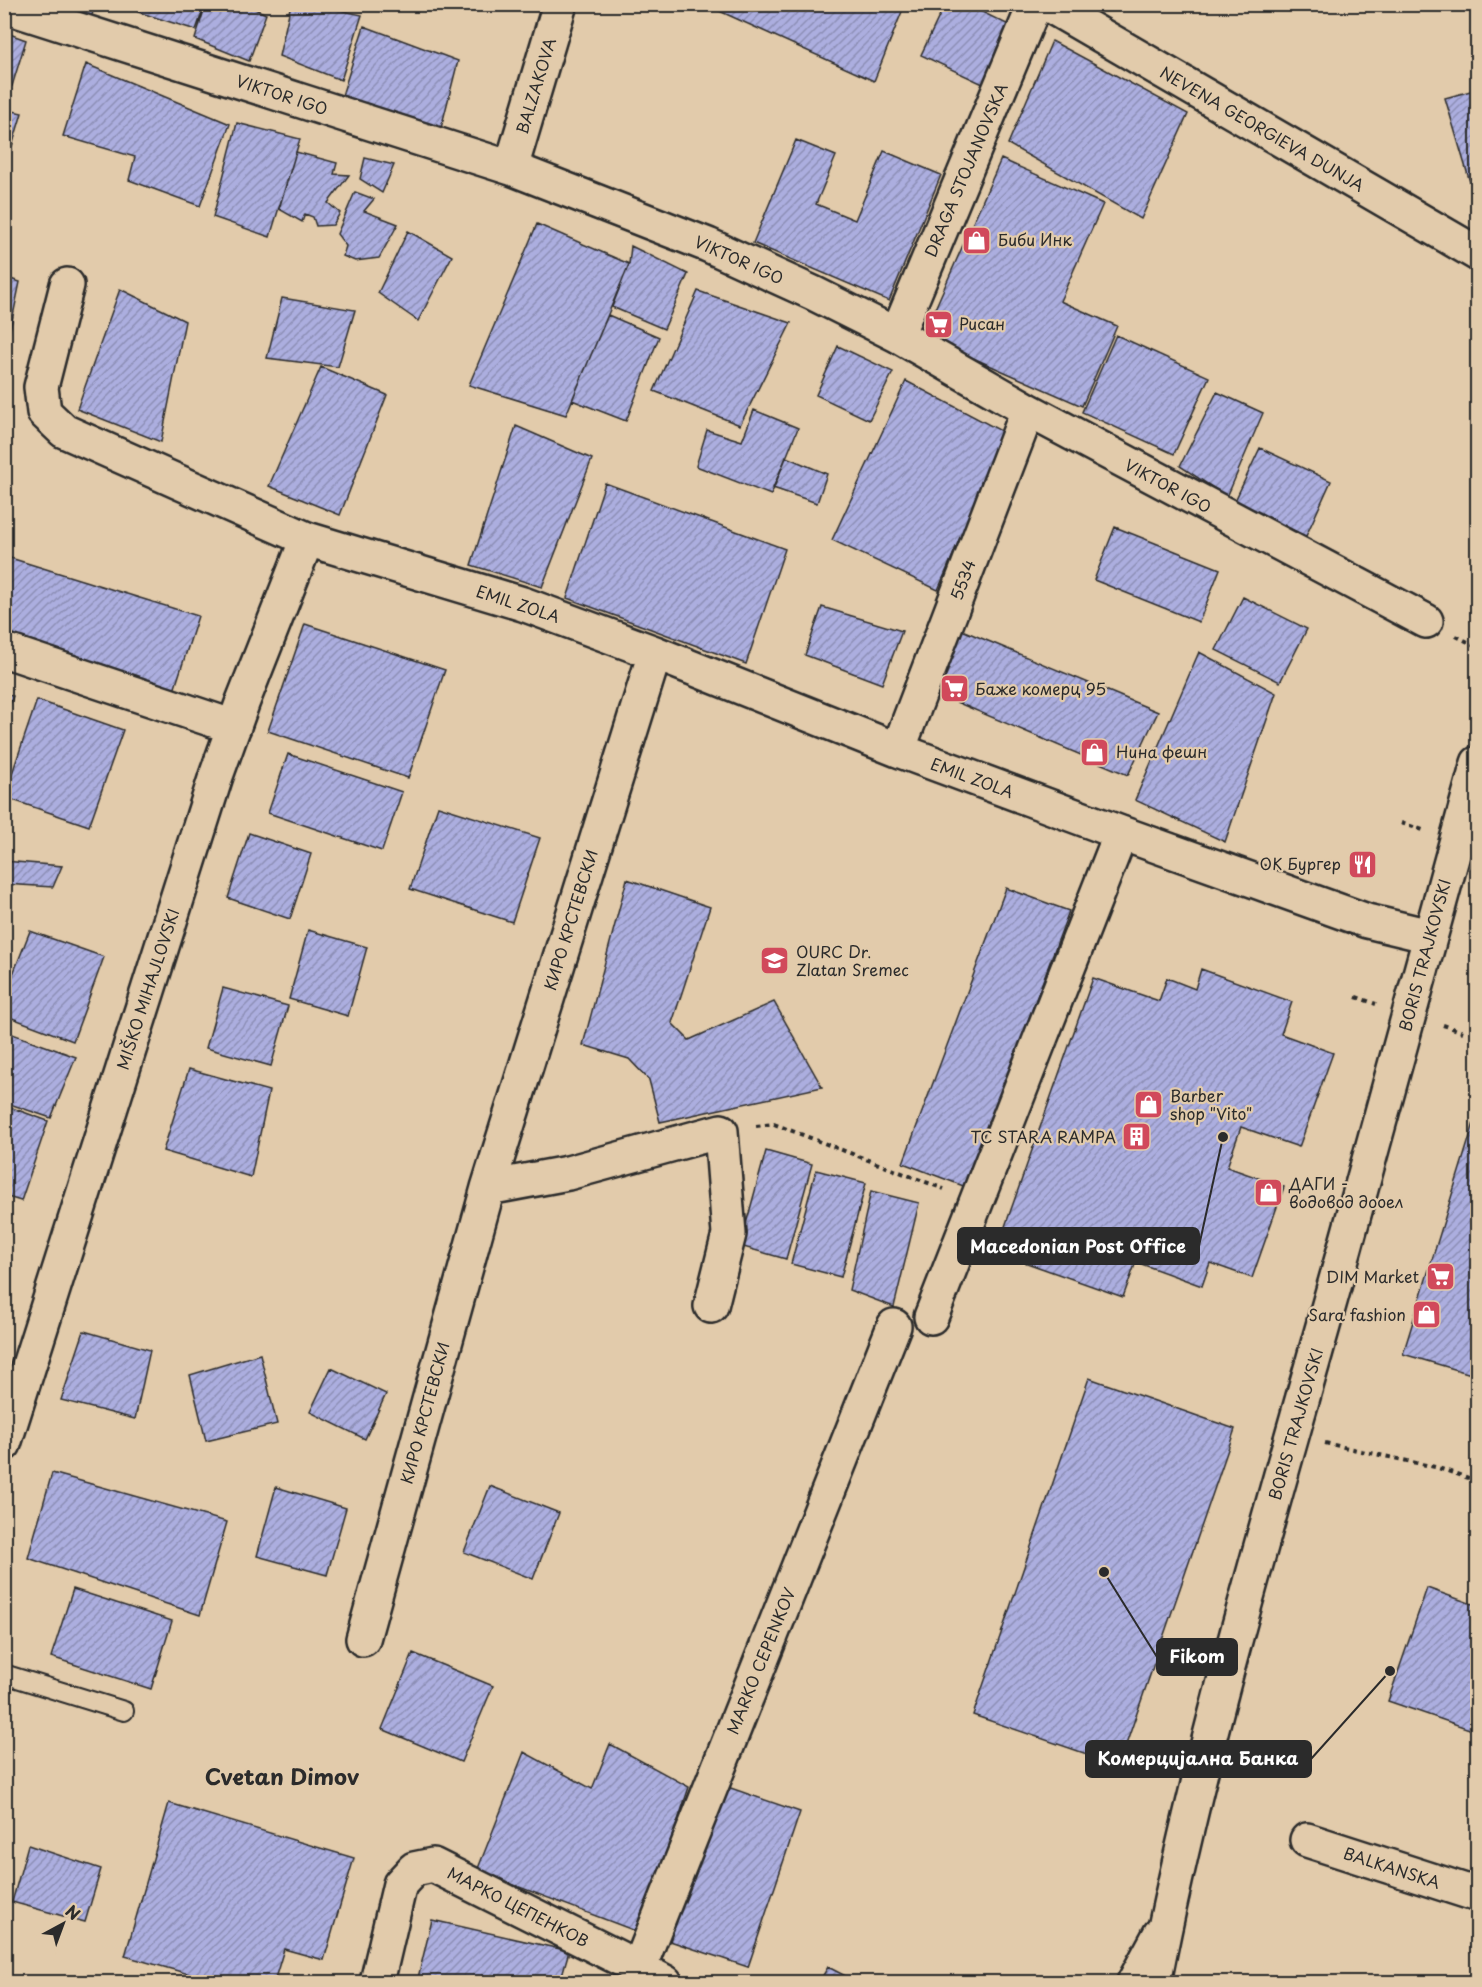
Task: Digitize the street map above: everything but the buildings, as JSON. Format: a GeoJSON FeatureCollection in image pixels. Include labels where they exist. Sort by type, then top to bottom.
{"type":"FeatureCollection","features":[{"type":"Feature","properties":{"kind":"street","name":"BALZAKOVA"},"geometry":{"type":"LineString","coordinates":[[511,168],[560,4]]}},
{"type":"Feature","properties":{"kind":"street","name":"DRAGA STOJANOVSKA"},"geometry":{"type":"LineString","coordinates":[[897,335],[1035,4]]}},
{"type":"Feature","properties":{"kind":"street","name":"NEVENA GEORGIEVA DUNJA"},"geometry":{"type":"LineString","coordinates":[[1047,4],[1478,254]]}},
{"type":"Feature","properties":{"kind":"street","name":"VIKTOR IGO"},"geometry":{"type":"LineString","coordinates":[[4,6],[511,168],[708,245],[813,293],[897,335],[1028,410],[1426,621]]}},
{"type":"Feature","properties":{"kind":"street","name":"EMIL ZOLA"},"geometry":{"type":"LineString","coordinates":[[67,285],[41,387],[44,412],[64,431],[307,539],[523,604],[655,653],[898,750],[1121,833],[1356,917],[1430,936]]}},
{"type":"Feature","properties":{"kind":"street","name":"5534"},"geometry":{"type":"LineString","coordinates":[[898,750],[1028,410]]}},
{"type":"Feature","properties":{"kind":"street","name":"MIŠKO MIHAJLOVSKI"},"geometry":{"type":"LineString","coordinates":[[4,1444],[216,776],[307,539]]}},
{"type":"Feature","properties":{"kind":"street"},"geometry":{"type":"LineString","coordinates":[[4,650],[234,727]]}},
{"type":"Feature","properties":{"kind":"street","name":"КИРО КРСТЕВСКИ"},"geometry":{"type":"LineString","coordinates":[[363,1639],[488,1188],[655,653]]}},
{"type":"Feature","properties":{"kind":"street","name":"BORIS TRAJKOVSKI"},"geometry":{"type":"LineString","coordinates":[[1154,1983],[1226,1674],[1478,763]]}},
{"type":"Feature","properties":{"kind":"street"},"geometry":{"type":"LineString","coordinates":[[931,1317],[1121,833]]}},
{"type":"Feature","properties":{"kind":"street"},"geometry":{"type":"LineString","coordinates":[[488,1188],[568,1173],[721,1131],[729,1234],[711,1306]]}},
{"type":"Feature","properties":{"kind":"street","name":"MARKO CEPENKOV"},"geometry":{"type":"LineString","coordinates":[[652,1976],[894,1326]]}},
{"type":"Feature","properties":{"kind":"street","name":"BALKANSKA"},"geometry":{"type":"LineString","coordinates":[[1307,1840],[1478,1895]]}},
{"type":"Feature","properties":{"kind":"street","name":"МАРКО ЦЕПЕНКОВ"},"geometry":{"type":"LineString","coordinates":[[376,1983],[400,1884],[414,1869],[433,1865],[652,1976]]}},
{"type":"Feature","properties":{"kind":"street"},"geometry":{"type":"LineString","coordinates":[[1134,1983],[1166,1924]]}},
{"type":"Feature","properties":{"kind":"lane"},"geometry":{"type":"LineString","coordinates":[[4,1674],[124,1712]]}},
{"type":"Feature","properties":{"kind":"path"},"geometry":{"type":"LineString","coordinates":[[721,1131],[774,1124],[978,1202]]}},
{"type":"Feature","properties":{"kind":"path"},"geometry":{"type":"LineString","coordinates":[[1292,1434],[1435,1467],[1478,1481]]}},
{"type":"Feature","properties":{"kind":"place","name":"Биби Инк"},"geometry":{"type":"Point","coordinates":[977,240]}},
{"type":"Feature","properties":{"kind":"place","name":"Рисан"},"geometry":{"type":"Point","coordinates":[938,324]}},
{"type":"Feature","properties":{"kind":"place","name":"Баже комерц 95"},"geometry":{"type":"Point","coordinates":[954,689]}},
{"type":"Feature","properties":{"kind":"place","name":"Нина фешн"},"geometry":{"type":"Point","coordinates":[1095,752]}},
{"type":"Feature","properties":{"kind":"place","name":"ОК Бургер"},"geometry":{"type":"Point","coordinates":[1362,864]}},
{"type":"Feature","properties":{"kind":"place","name":"OURC Dr. Zlatan Sremec"},"geometry":{"type":"Point","coordinates":[775,961]}},
{"type":"Feature","properties":{"kind":"place","name":"Barber shop \"Vito\""},"geometry":{"type":"Point","coordinates":[1149,1105]}},
{"type":"Feature","properties":{"kind":"place","name":"TC STARA RAMPA"},"geometry":{"type":"Point","coordinates":[1137,1137]}},
{"type":"Feature","properties":{"kind":"place","name":"Macedonian Post Office"},"geometry":{"type":"Point","coordinates":[1223,1137]}},
{"type":"Feature","properties":{"kind":"place","name":"ДАГИ - водовод дооел"},"geometry":{"type":"Point","coordinates":[1268,1193]}},
{"type":"Feature","properties":{"kind":"place","name":"DIM Market"},"geometry":{"type":"Point","coordinates":[1440,1277]}},
{"type":"Feature","properties":{"kind":"place","name":"Sara fashion"},"geometry":{"type":"Point","coordinates":[1427,1315]}},
{"type":"Feature","properties":{"kind":"place","name":"Fikom"},"geometry":{"type":"Point","coordinates":[1104,1572]}},
{"type":"Feature","properties":{"kind":"place","name":"Комерцијална Банка"},"geometry":{"type":"Point","coordinates":[1390,1671]}},
{"type":"Feature","properties":{"kind":"district","name":"Cvetan Dimov"},"geometry":{"type":"Point","coordinates":[282,1777]}}]}
